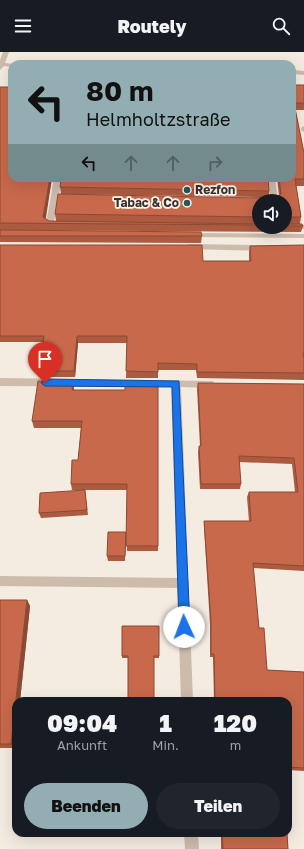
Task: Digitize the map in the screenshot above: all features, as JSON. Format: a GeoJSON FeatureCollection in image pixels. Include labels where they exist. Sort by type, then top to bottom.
{"type":"FeatureCollection","features":[{"type":"Feature","properties":{"kind":"street"},"geometry":{"type":"LineString","coordinates":[[1,66],[6,52]]}},
{"type":"Feature","properties":{"kind":"street"},"geometry":{"type":"LineString","coordinates":[[58,182],[59,197],[50,224],[65,224]]}},
{"type":"Feature","properties":{"kind":"street"},"geometry":{"type":"LineString","coordinates":[[272,182],[273,194]]}},
{"type":"Feature","properties":{"kind":"street"},"geometry":{"type":"LineString","coordinates":[[292,227],[304,227]]}},
{"type":"Feature","properties":{"kind":"street"},"geometry":{"type":"LineString","coordinates":[[179,235],[304,236]]}},
{"type":"Feature","properties":{"kind":"street"},"geometry":{"type":"LineString","coordinates":[[178,247],[272,248]]}},
{"type":"Feature","properties":{"kind":"street"},"geometry":{"type":"LineString","coordinates":[[0,382],[216,384]]}},
{"type":"Feature","properties":{"kind":"street"},"geometry":{"type":"LineString","coordinates":[[176,384],[187,697]]}},
{"type":"Feature","properties":{"kind":"street"},"geometry":{"type":"LineString","coordinates":[[0,581],[183,583]]}},
{"type":"Feature","properties":{"kind":"street"},"geometry":{"type":"LineString","coordinates":[[191,837],[192,849]]}},
{"type":"Feature","properties":{"kind":"building"},"geometry":{"type":"Polygon","coordinates":[[[296,85],[304,85],[304,103],[296,103],[296,85]]]}},
{"type":"Feature","properties":{"kind":"building"},"geometry":{"type":"Polygon","coordinates":[[[0,87],[8,87],[8,182],[49,182],[43,217],[49,221],[252,225],[0,223],[0,87]]]}},
{"type":"Feature","properties":{"kind":"building"},"geometry":{"type":"Polygon","coordinates":[[[296,113],[304,153],[304,179],[296,179],[296,113]]]}},
{"type":"Feature","properties":{"kind":"building"},"geometry":{"type":"Polygon","coordinates":[[[61,182],[268,182],[269,191],[60,187],[61,182]]]}},
{"type":"Feature","properties":{"kind":"building"},"geometry":{"type":"Polygon","coordinates":[[[280,182],[295,182],[301,217],[292,217],[292,194],[281,194],[280,182]]]}},
{"type":"Feature","properties":{"kind":"building"},"geometry":{"type":"Polygon","coordinates":[[[58,194],[252,198],[252,217],[55,214],[58,194]]]}},
{"type":"Feature","properties":{"kind":"building"},"geometry":{"type":"Polygon","coordinates":[[[292,224],[302,224],[303,226],[292,226],[292,224]]]}},
{"type":"Feature","properties":{"kind":"building"},"geometry":{"type":"Polygon","coordinates":[[[0,230],[201,232],[202,236],[0,236],[0,230]]]}},
{"type":"Feature","properties":{"kind":"building"},"geometry":{"type":"Polygon","coordinates":[[[0,245],[202,245],[203,261],[251,261],[250,246],[304,245],[304,373],[197,372],[197,364],[158,363],[158,372],[126,371],[127,336],[77,336],[74,371],[40,371],[44,336],[0,336],[0,245]]]}},
{"type":"Feature","properties":{"kind":"building"},"geometry":{"type":"Polygon","coordinates":[[[38,381],[73,381],[72,390],[125,390],[125,382],[158,382],[158,546],[126,546],[127,484],[71,484],[72,460],[78,460],[82,421],[32,421],[38,381]]]}},
{"type":"Feature","properties":{"kind":"building"},"geometry":{"type":"Polygon","coordinates":[[[198,383],[304,384],[304,566],[253,563],[259,628],[264,628],[267,670],[304,672],[304,768],[292,767],[292,697],[215,697],[214,654],[211,654],[211,621],[204,521],[251,521],[249,492],[298,492],[294,458],[239,456],[241,484],[201,484],[199,446],[201,446],[198,383]]]}},
{"type":"Feature","properties":{"kind":"building"},"geometry":{"type":"Polygon","coordinates":[[[85,490],[87,510],[39,513],[40,493],[85,490]]]}},
{"type":"Feature","properties":{"kind":"building"},"geometry":{"type":"Polygon","coordinates":[[[108,532],[126,532],[125,556],[107,556],[108,532]]]}},
{"type":"Feature","properties":{"kind":"building"},"geometry":{"type":"Polygon","coordinates":[[[0,600],[27,600],[16,697],[12,697],[11,744],[0,744],[0,600]]]}},
{"type":"Feature","properties":{"kind":"building"},"geometry":{"type":"Polygon","coordinates":[[[122,626],[159,626],[159,656],[154,656],[154,697],[128,697],[128,656],[122,656],[122,626]]]}},
{"type":"Feature","properties":{"kind":"building"},"geometry":{"type":"Polygon","coordinates":[[[222,837],[287,837],[288,849],[223,849],[222,837]]]}},
{"type":"Feature","properties":{"kind":"place","name":"Rezfon"},"geometry":{"type":"Point","coordinates":[187,190]}},
{"type":"Feature","properties":{"kind":"place","name":"Tabac & Co"},"geometry":{"type":"Point","coordinates":[187,203]}},
{"type":"Feature","properties":{"kind":"route"},"geometry":{"type":"LineString","coordinates":[[45,383],[176,384],[184,627]]}}]}
